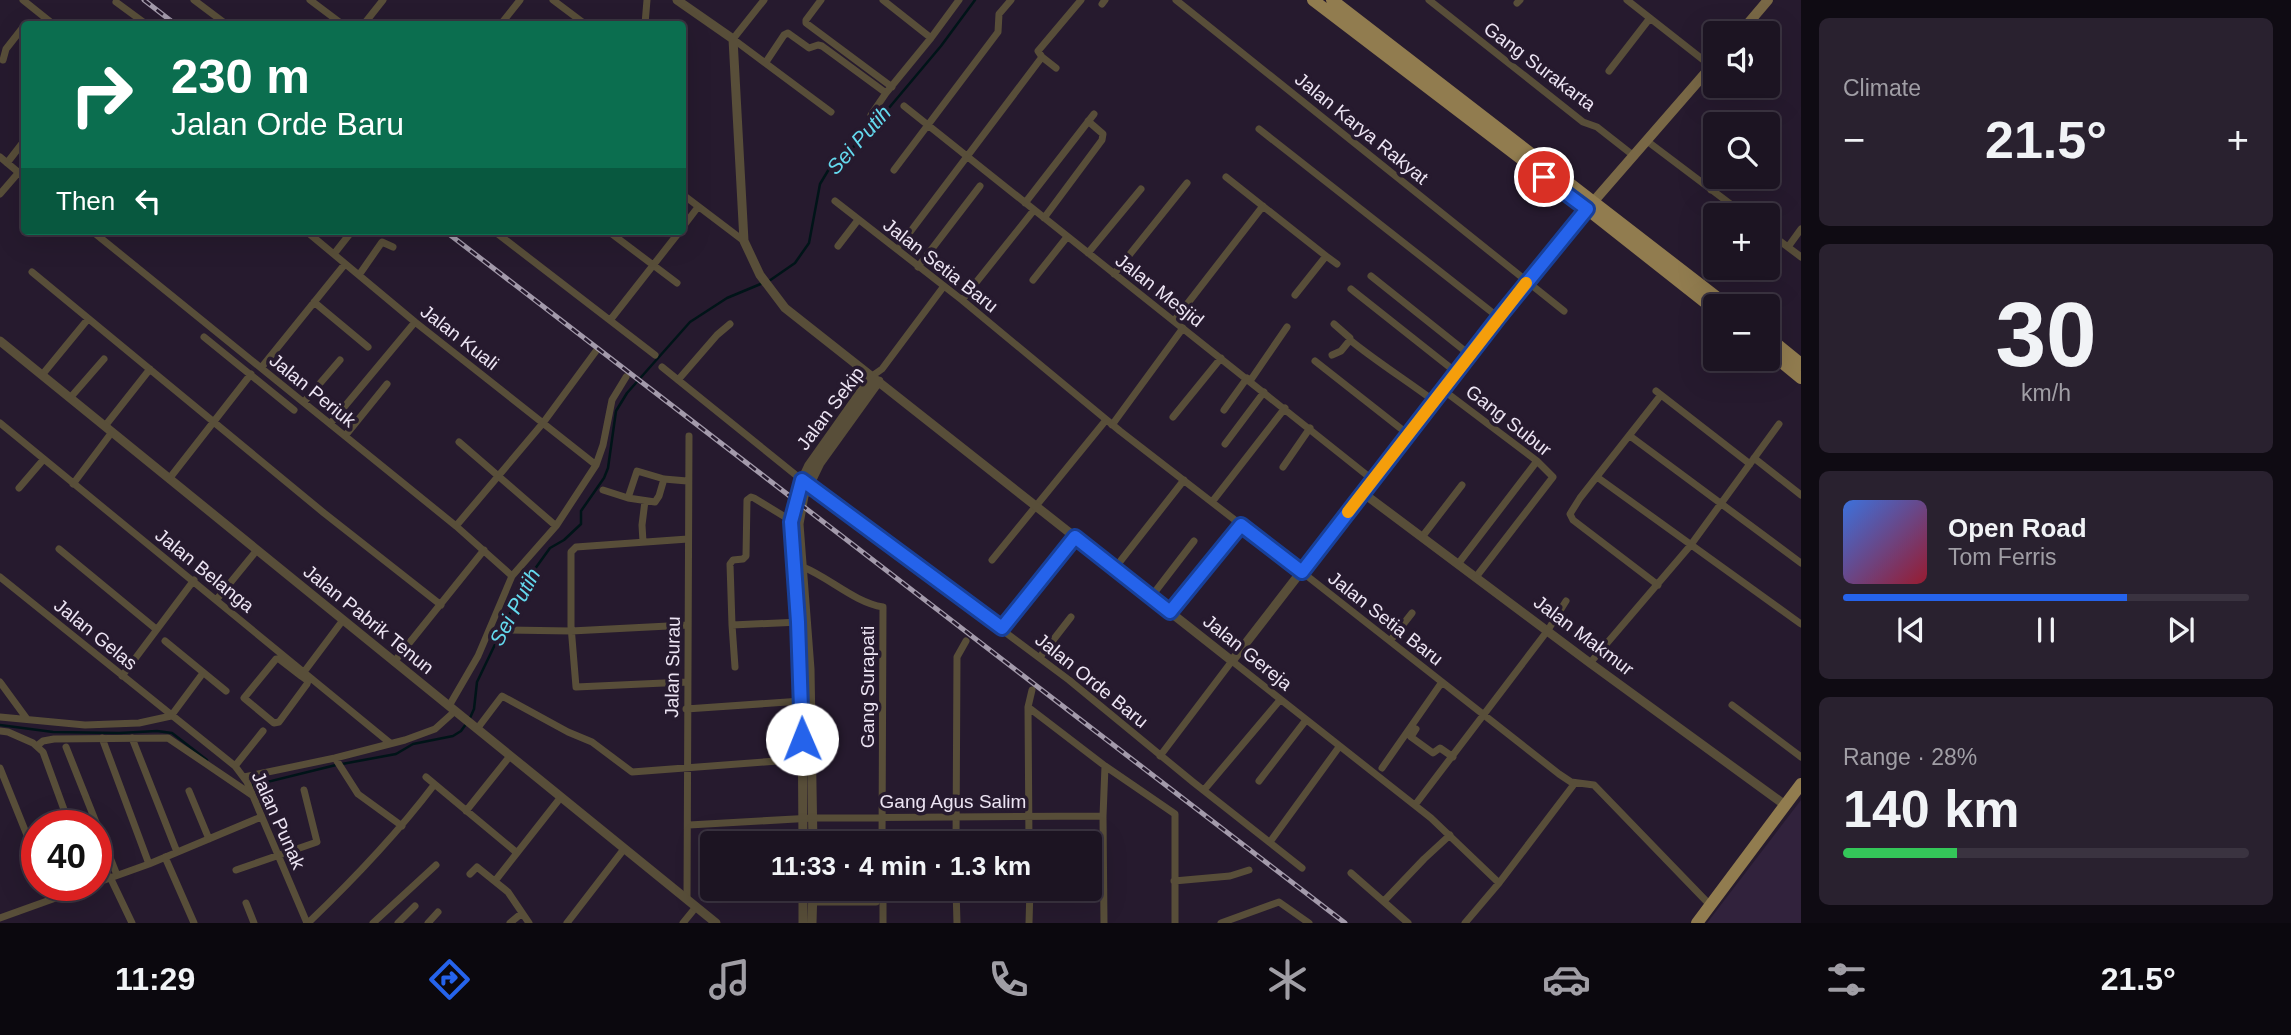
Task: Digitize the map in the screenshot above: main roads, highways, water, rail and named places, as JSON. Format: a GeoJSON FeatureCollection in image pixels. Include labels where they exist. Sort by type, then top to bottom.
{"type":"FeatureCollection","features":[{"type":"Feature","properties":{"kind":"main road"},"geometry":{"type":"LineString","coordinates":[[1313,0],[1348,21],[1712,294]]}},
{"type":"Feature","properties":{"kind":"main road"},"geometry":{"type":"LineString","coordinates":[[1332,0],[1348,21]]}},
{"type":"Feature","properties":{"kind":"main road"},"geometry":{"type":"LineString","coordinates":[[1750,21],[1768,0]]}},
{"type":"Feature","properties":{"kind":"main road"},"geometry":{"type":"LineString","coordinates":[[1590,205],[1703,76]]}},
{"type":"Feature","properties":{"kind":"main road"},"geometry":{"type":"LineString","coordinates":[[1590,205],[1703,300]]}},
{"type":"Feature","properties":{"kind":"main road"},"geometry":{"type":"LineString","coordinates":[[1780,352],[1801,364]]}},
{"type":"Feature","properties":{"kind":"main road"},"geometry":{"type":"LineString","coordinates":[[1780,356],[1801,377]]}},
{"type":"Feature","properties":{"kind":"main road"},"geometry":{"type":"LineString","coordinates":[[1697,923],[1801,784]]}},
{"type":"Feature","properties":{"kind":"waterway","name":"Sei Putih"},"geometry":{"type":"LineString","coordinates":[[769,281],[795,263],[809,243],[820,184],[832,164],[862,140],[941,46],[975,0]]}},
{"type":"Feature","properties":{"kind":"waterway","name":"Sei Putih"},"geometry":{"type":"LineString","coordinates":[[470,718],[474,709],[477,682],[524,584],[550,548],[564,540],[581,524],[581,511],[604,478],[608,468],[616,411],[627,393],[690,322],[727,298],[763,283]]}},
{"type":"Feature","properties":{"kind":"waterway","name":"Sei Putih"},"geometry":{"type":"LineString","coordinates":[[342,764],[396,754],[413,744],[453,736],[466,724]]}},
{"type":"Feature","properties":{"kind":"waterway","name":"Sei Putih"},"geometry":{"type":"LineString","coordinates":[[0,725],[53,732],[172,733],[207,760]]}},
{"type":"Feature","properties":{"kind":"waterway","name":"Sei Putih"},"geometry":{"type":"LineString","coordinates":[[251,786],[336,765]]}},
{"type":"Feature","properties":{"kind":"railway"},"geometry":{"type":"LineString","coordinates":[[144,0],[171,21]]}},
{"type":"Feature","properties":{"kind":"railway"},"geometry":{"type":"LineString","coordinates":[[450,235],[1345,923]]}}]}
